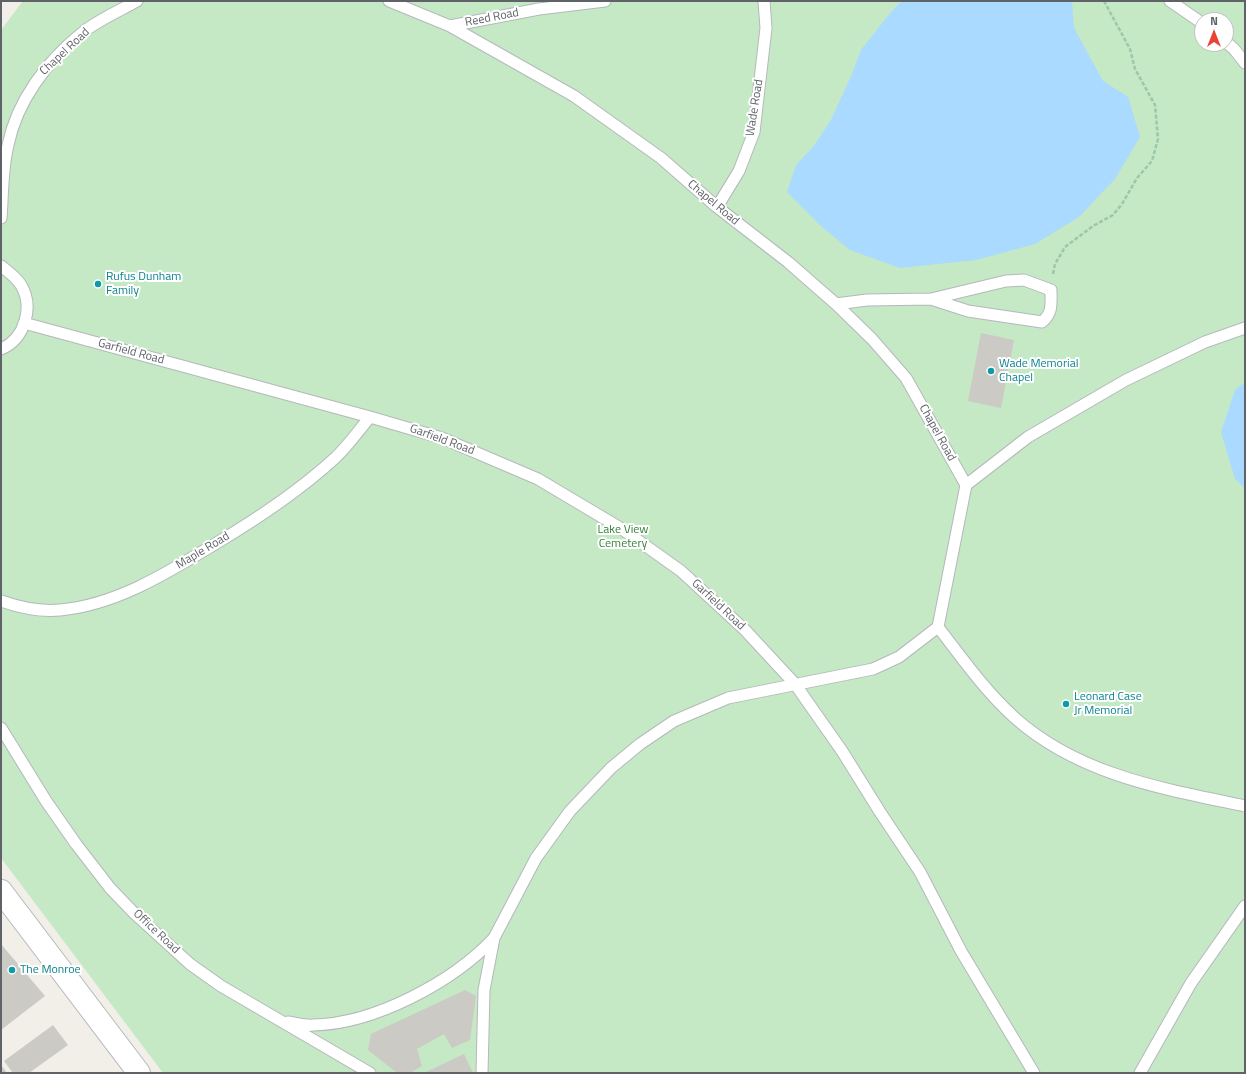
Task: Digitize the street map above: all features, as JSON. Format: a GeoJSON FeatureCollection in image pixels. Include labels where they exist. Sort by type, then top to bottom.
{"type":"FeatureCollection","features":[{"type":"Feature","properties":{"kind":"street"},"geometry":{"type":"LineString","coordinates":[[1,891],[139,1073]]}},
{"type":"Feature","properties":{"kind":"lane","name":"Chapel Road"},"geometry":{"type":"LineString","coordinates":[[1,218],[3,176],[8,145],[16,119],[38,78],[51,62],[82,33],[137,1]]}},
{"type":"Feature","properties":{"kind":"lane","name":"Chapel Road"},"geometry":{"type":"LineString","coordinates":[[389,1],[450,26],[574,96],[661,158],[717,207],[788,262],[836,304],[872,339],[906,378],[966,485]]}},
{"type":"Feature","properties":{"kind":"lane","name":"Reed Road"},"geometry":{"type":"LineString","coordinates":[[450,26],[539,9],[604,1]]}},
{"type":"Feature","properties":{"kind":"lane","name":"Wade Road"},"geometry":{"type":"LineString","coordinates":[[717,207],[739,170],[754,132],[766,28],[764,1]]}},
{"type":"Feature","properties":{"kind":"lane"},"geometry":{"type":"LineString","coordinates":[[1170,1],[1194,18]]}},
{"type":"Feature","properties":{"kind":"lane"},"geometry":{"type":"LineString","coordinates":[[1234,49],[1245,63]]}},
{"type":"Feature","properties":{"kind":"lane"},"geometry":{"type":"LineString","coordinates":[[1,266],[13,275],[22,286],[26,299],[27,313],[24,323],[15,339],[1,349]]}},
{"type":"Feature","properties":{"kind":"lane"},"geometry":{"type":"LineString","coordinates":[[836,304],[867,300],[931,299],[1006,280],[1024,280],[1051,290],[1052,308],[1048,317],[1042,322],[968,311],[931,299]]}},
{"type":"Feature","properties":{"kind":"lane","name":"Garfield Road"},"geometry":{"type":"LineString","coordinates":[[24,323],[442,438],[538,479],[622,529],[681,571],[745,630],[795,684],[842,751],[920,872],[961,951],[1034,1073]]}},
{"type":"Feature","properties":{"kind":"lane"},"geometry":{"type":"LineString","coordinates":[[280,1020],[311,1026],[332,1024],[358,1018],[412,997],[479,954],[494,938],[536,858],[570,811],[611,768],[640,744],[674,721],[728,698],[873,669],[899,658],[938,627],[966,485],[1028,437],[1126,380],[1205,342],[1245,328]]}},
{"type":"Feature","properties":{"kind":"lane","name":"Maple Road"},"geometry":{"type":"LineString","coordinates":[[1,601],[21,608],[41,611],[77,608],[114,597],[167,572],[253,521],[288,496],[336,457],[370,417]]}},
{"type":"Feature","properties":{"kind":"lane"},"geometry":{"type":"LineString","coordinates":[[938,627],[984,687],[1015,718],[1048,743],[1103,771],[1164,789],[1245,806]]}},
{"type":"Feature","properties":{"kind":"lane","name":"Office Road"},"geometry":{"type":"LineString","coordinates":[[1,728],[46,801],[76,844],[120,898],[190,964],[221,986],[370,1073]]}},
{"type":"Feature","properties":{"kind":"lane"},"geometry":{"type":"LineString","coordinates":[[1140,1073],[1192,983],[1245,906]]}},
{"type":"Feature","properties":{"kind":"lane"},"geometry":{"type":"LineString","coordinates":[[482,1073],[484,990],[494,938]]}},
{"type":"Feature","properties":{"kind":"path"},"geometry":{"type":"LineString","coordinates":[[1051,290],[1055,264],[1065,247],[1093,226],[1113,214],[1122,204],[1137,178],[1152,161],[1158,139],[1155,105],[1135,69],[1130,49],[1104,1]]}},
{"type":"Feature","properties":{"kind":"green space","name":"Lake View Cemetery"},"geometry":{"type":"Polygon","coordinates":[[[23,1],[1245,1],[1245,1073],[163,1073],[1,858],[1,30],[23,1]]]}},
{"type":"Feature","properties":{"kind":"water"},"geometry":{"type":"Polygon","coordinates":[[[902,1],[1072,1],[1074,28],[1103,81],[1128,97],[1140,137],[1115,179],[1079,217],[1035,244],[976,260],[900,268],[850,250],[822,227],[787,192],[796,165],[813,147],[831,120],[861,50],[891,12],[902,1]]]}},
{"type":"Feature","properties":{"kind":"water"},"geometry":{"type":"Polygon","coordinates":[[[1245,382],[1245,488],[1235,479],[1221,432],[1235,390],[1245,382]]]}},
{"type":"Feature","properties":{"kind":"building","name":"Wade Memorial Chapel"},"geometry":{"type":"Polygon","coordinates":[[[981,333],[1014,340],[1001,408],[968,401],[981,333]]]}},
{"type":"Feature","properties":{"kind":"building","name":"The Monroe"},"geometry":{"type":"Polygon","coordinates":[[[1,944],[45,996],[1,1030],[1,944]]]}},
{"type":"Feature","properties":{"kind":"building"},"geometry":{"type":"Polygon","coordinates":[[[465,990],[476,996],[470,1040],[452,1048],[444,1034],[417,1049],[422,1066],[410,1073],[396,1072],[368,1050],[371,1034],[465,990]]]}},
{"type":"Feature","properties":{"kind":"building"},"geometry":{"type":"Polygon","coordinates":[[[53,1025],[68,1045],[29,1073],[13,1073],[4,1061],[53,1025]]]}},
{"type":"Feature","properties":{"kind":"building"},"geometry":{"type":"Polygon","coordinates":[[[464,1054],[473,1073],[424,1073],[464,1054]]]}},
{"type":"Feature","properties":{"kind":"building"},"geometry":{"type":"Polygon","coordinates":[[[1,1065],[7,1073],[1,1073],[1,1065]]]}},
{"type":"Feature","properties":{"kind":"place","name":"Rufus Dunham Family"},"geometry":{"type":"Point","coordinates":[98,284]}},
{"type":"Feature","properties":{"kind":"place","name":"Wade Memorial Chapel"},"geometry":{"type":"Point","coordinates":[991,371]}},
{"type":"Feature","properties":{"kind":"place","name":"Leonard Case Jr Memorial"},"geometry":{"type":"Point","coordinates":[1066,704]}},
{"type":"Feature","properties":{"kind":"place","name":"The Monroe"},"geometry":{"type":"Point","coordinates":[12,970]}}]}
